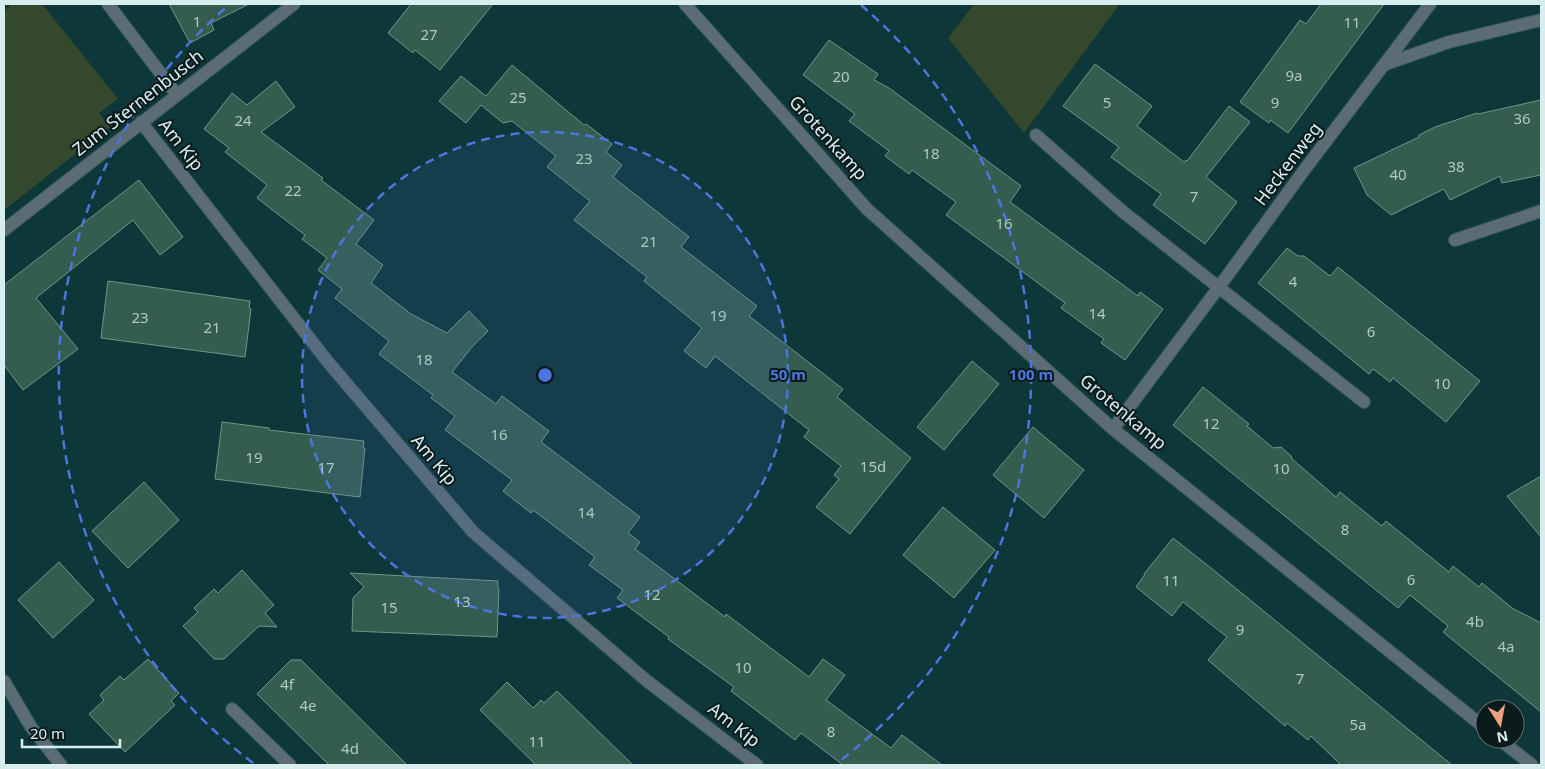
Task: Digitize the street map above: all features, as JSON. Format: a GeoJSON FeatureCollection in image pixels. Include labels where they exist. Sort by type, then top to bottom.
{"type":"FeatureCollection","features":[{"type":"Feature","properties":{"kind":"street","name":"Zum Sternenbusch"},"geometry":{"type":"LineString","coordinates":[[4,230],[294,4]]}},
{"type":"Feature","properties":{"kind":"street","name":"Grotenkamp"},"geometry":{"type":"LineString","coordinates":[[685,4],[867,209],[1113,428],[1475,720]]}},
{"type":"Feature","properties":{"kind":"street","name":"Heckenweg"},"geometry":{"type":"LineString","coordinates":[[1113,428],[1430,4]]}},
{"type":"Feature","properties":{"kind":"street"},"geometry":{"type":"LineString","coordinates":[[104,5],[176,95]]}},
{"type":"Feature","properties":{"kind":"street"},"geometry":{"type":"LineString","coordinates":[[1386,64],[1449,42],[1541,20]]}},
{"type":"Feature","properties":{"kind":"street","name":"Am Kip"},"geometry":{"type":"LineString","coordinates":[[141,122],[328,362],[473,532],[647,681],[757,765]]}},
{"type":"Feature","properties":{"kind":"street"},"geometry":{"type":"LineString","coordinates":[[1036,134],[1122,211],[1364,402]]}},
{"type":"Feature","properties":{"kind":"street"},"geometry":{"type":"LineString","coordinates":[[1454,240],[1541,211]]}},
{"type":"Feature","properties":{"kind":"street"},"geometry":{"type":"LineString","coordinates":[[4,680],[31,727],[61,765]]}},
{"type":"Feature","properties":{"kind":"street"},"geometry":{"type":"LineString","coordinates":[[232,709],[290,765]]}},
{"type":"Feature","properties":{"kind":"street"},"geometry":{"type":"LineString","coordinates":[[1512,749],[1532,765]]}},
{"type":"Feature","properties":{"kind":"green space"},"geometry":{"type":"Polygon","coordinates":[[[13,4],[42,4],[118,99],[99,113],[110,127],[4,210],[4,11],[13,4]]]}},
{"type":"Feature","properties":{"kind":"green space"},"geometry":{"type":"Polygon","coordinates":[[[974,4],[1120,4],[1024,133],[948,38],[974,4]]]}},
{"type":"Feature","properties":{"kind":"building"},"geometry":{"type":"Polygon","coordinates":[[[169,4],[249,4],[211,23],[214,30],[190,43],[169,4]]]}},
{"type":"Feature","properties":{"kind":"building"},"geometry":{"type":"Polygon","coordinates":[[[411,4],[493,4],[440,70],[415,50],[413,53],[388,33],[411,4]]]}},
{"type":"Feature","properties":{"kind":"building"},"geometry":{"type":"Polygon","coordinates":[[[1321,4],[1384,4],[1288,133],[1270,120],[1269,123],[1240,102],[1300,20],[1306,24],[1321,4]]]}},
{"type":"Feature","properties":{"kind":"building"},"geometry":{"type":"Polygon","coordinates":[[[829,40],[878,74],[874,80],[889,88],[1021,186],[1010,202],[1138,296],[1140,292],[1163,309],[1125,360],[1101,343],[1104,339],[1061,308],[1065,303],[946,215],[956,202],[912,170],[909,174],[885,156],[889,151],[849,121],[855,114],[803,75],[829,40]]]}},
{"type":"Feature","properties":{"kind":"building"},"geometry":{"type":"Polygon","coordinates":[[[1095,64],[1152,106],[1137,126],[1184,162],[1187,161],[1229,106],[1250,122],[1206,177],[1237,202],[1205,244],[1153,205],[1161,194],[1111,157],[1119,147],[1063,106],[1095,64]]]}},
{"type":"Feature","properties":{"kind":"building"},"geometry":{"type":"Polygon","coordinates":[[[512,65],[584,125],[586,124],[612,144],[606,152],[622,165],[613,177],[689,237],[681,247],[757,306],[749,316],[843,389],[837,397],[911,458],[850,534],[816,507],[839,479],[834,475],[841,466],[804,437],[809,430],[715,356],[706,368],[684,351],[702,328],[644,281],[647,277],[574,220],[590,201],[547,167],[556,156],[512,121],[503,123],[481,105],[466,123],[439,101],[461,76],[486,96],[512,65]]]}},
{"type":"Feature","properties":{"kind":"building"},"geometry":{"type":"Polygon","coordinates":[[[276,81],[295,107],[261,132],[323,178],[321,180],[374,220],[356,244],[383,265],[371,283],[411,314],[447,333],[469,311],[488,331],[452,372],[496,404],[502,396],[549,431],[541,442],[640,517],[628,533],[640,542],[635,549],[725,617],[726,614],[809,677],[823,659],[845,675],[826,700],[891,748],[902,735],[942,765],[843,765],[801,733],[795,740],[731,691],[734,687],[668,639],[669,637],[617,598],[623,590],[589,565],[595,557],[533,510],[531,513],[503,491],[512,480],[445,430],[455,416],[431,398],[433,395],[379,354],[389,341],[335,298],[342,289],[318,270],[327,258],[302,239],[305,235],[257,198],[267,185],[225,152],[229,148],[204,129],[232,93],[247,105],[276,81]]]}},
{"type":"Feature","properties":{"kind":"building"},"geometry":{"type":"Polygon","coordinates":[[[1541,100],[1541,175],[1502,183],[1500,176],[1450,200],[1444,189],[1391,215],[1367,195],[1354,168],[1419,137],[1419,135],[1435,127],[1477,113],[1541,100]]]}},
{"type":"Feature","properties":{"kind":"building"},"geometry":{"type":"Polygon","coordinates":[[[139,180],[183,237],[160,255],[133,220],[36,298],[78,349],[23,390],[4,365],[4,285],[139,180]]]}},
{"type":"Feature","properties":{"kind":"building"},"geometry":{"type":"Polygon","coordinates":[[[1287,248],[1298,256],[1304,256],[1330,276],[1338,267],[1480,381],[1446,422],[1393,378],[1390,382],[1373,369],[1369,374],[1258,283],[1287,248]]]}},
{"type":"Feature","properties":{"kind":"building"},"geometry":{"type":"Polygon","coordinates":[[[108,281],[250,301],[249,308],[251,309],[245,357],[101,338],[108,281]]]}},
{"type":"Feature","properties":{"kind":"building"},"geometry":{"type":"Polygon","coordinates":[[[972,361],[999,384],[944,450],[917,427],[972,361]]]}},
{"type":"Feature","properties":{"kind":"building"},"geometry":{"type":"Polygon","coordinates":[[[1203,387],[1249,424],[1247,426],[1273,448],[1281,447],[1336,497],[1340,492],[1382,526],[1386,521],[1449,572],[1453,566],[1479,587],[1482,583],[1512,608],[1541,623],[1541,712],[1443,632],[1448,626],[1410,595],[1398,608],[1173,425],[1203,387]]]}},
{"type":"Feature","properties":{"kind":"building"},"geometry":{"type":"Polygon","coordinates":[[[222,422],[269,428],[269,430],[364,441],[360,497],[215,479],[222,422]]]}},
{"type":"Feature","properties":{"kind":"building"},"geometry":{"type":"Polygon","coordinates":[[[1033,427],[1084,470],[1044,518],[993,475],[1033,427]]]}},
{"type":"Feature","properties":{"kind":"building"},"geometry":{"type":"Polygon","coordinates":[[[1541,476],[1541,537],[1507,496],[1541,476]]]}},
{"type":"Feature","properties":{"kind":"building"},"geometry":{"type":"Polygon","coordinates":[[[144,482],[179,520],[128,568],[92,531],[144,482]]]}},
{"type":"Feature","properties":{"kind":"building"},"geometry":{"type":"Polygon","coordinates":[[[943,507],[995,550],[954,598],[903,555],[943,507]]]}},
{"type":"Feature","properties":{"kind":"building"},"geometry":{"type":"Polygon","coordinates":[[[1173,538],[1452,765],[1341,765],[1311,736],[1308,740],[1287,723],[1285,726],[1208,660],[1227,637],[1183,602],[1172,616],[1136,587],[1173,538]]]}},
{"type":"Feature","properties":{"kind":"building"},"geometry":{"type":"Polygon","coordinates":[[[59,562],[94,600],[53,638],[18,600],[59,562]]]}},
{"type":"Feature","properties":{"kind":"building"},"geometry":{"type":"Polygon","coordinates":[[[242,570],[274,605],[265,613],[277,627],[259,626],[224,659],[214,659],[183,626],[198,612],[194,608],[214,589],[218,593],[242,570]]]}},
{"type":"Feature","properties":{"kind":"building"},"geometry":{"type":"Polygon","coordinates":[[[350,573],[498,581],[497,637],[352,631],[353,598],[364,587],[350,573]]]}},
{"type":"Feature","properties":{"kind":"building"},"geometry":{"type":"Polygon","coordinates":[[[148,659],[179,693],[171,701],[175,705],[125,752],[89,714],[104,700],[100,695],[120,676],[124,680],[148,659]]]}},
{"type":"Feature","properties":{"kind":"building"},"geometry":{"type":"Polygon","coordinates":[[[291,660],[301,660],[407,765],[329,765],[257,694],[291,660]]]}},
{"type":"Feature","properties":{"kind":"building"},"geometry":{"type":"Polygon","coordinates":[[[507,682],[533,708],[541,700],[544,703],[557,691],[633,765],[536,765],[480,710],[507,682]]]}}]}
